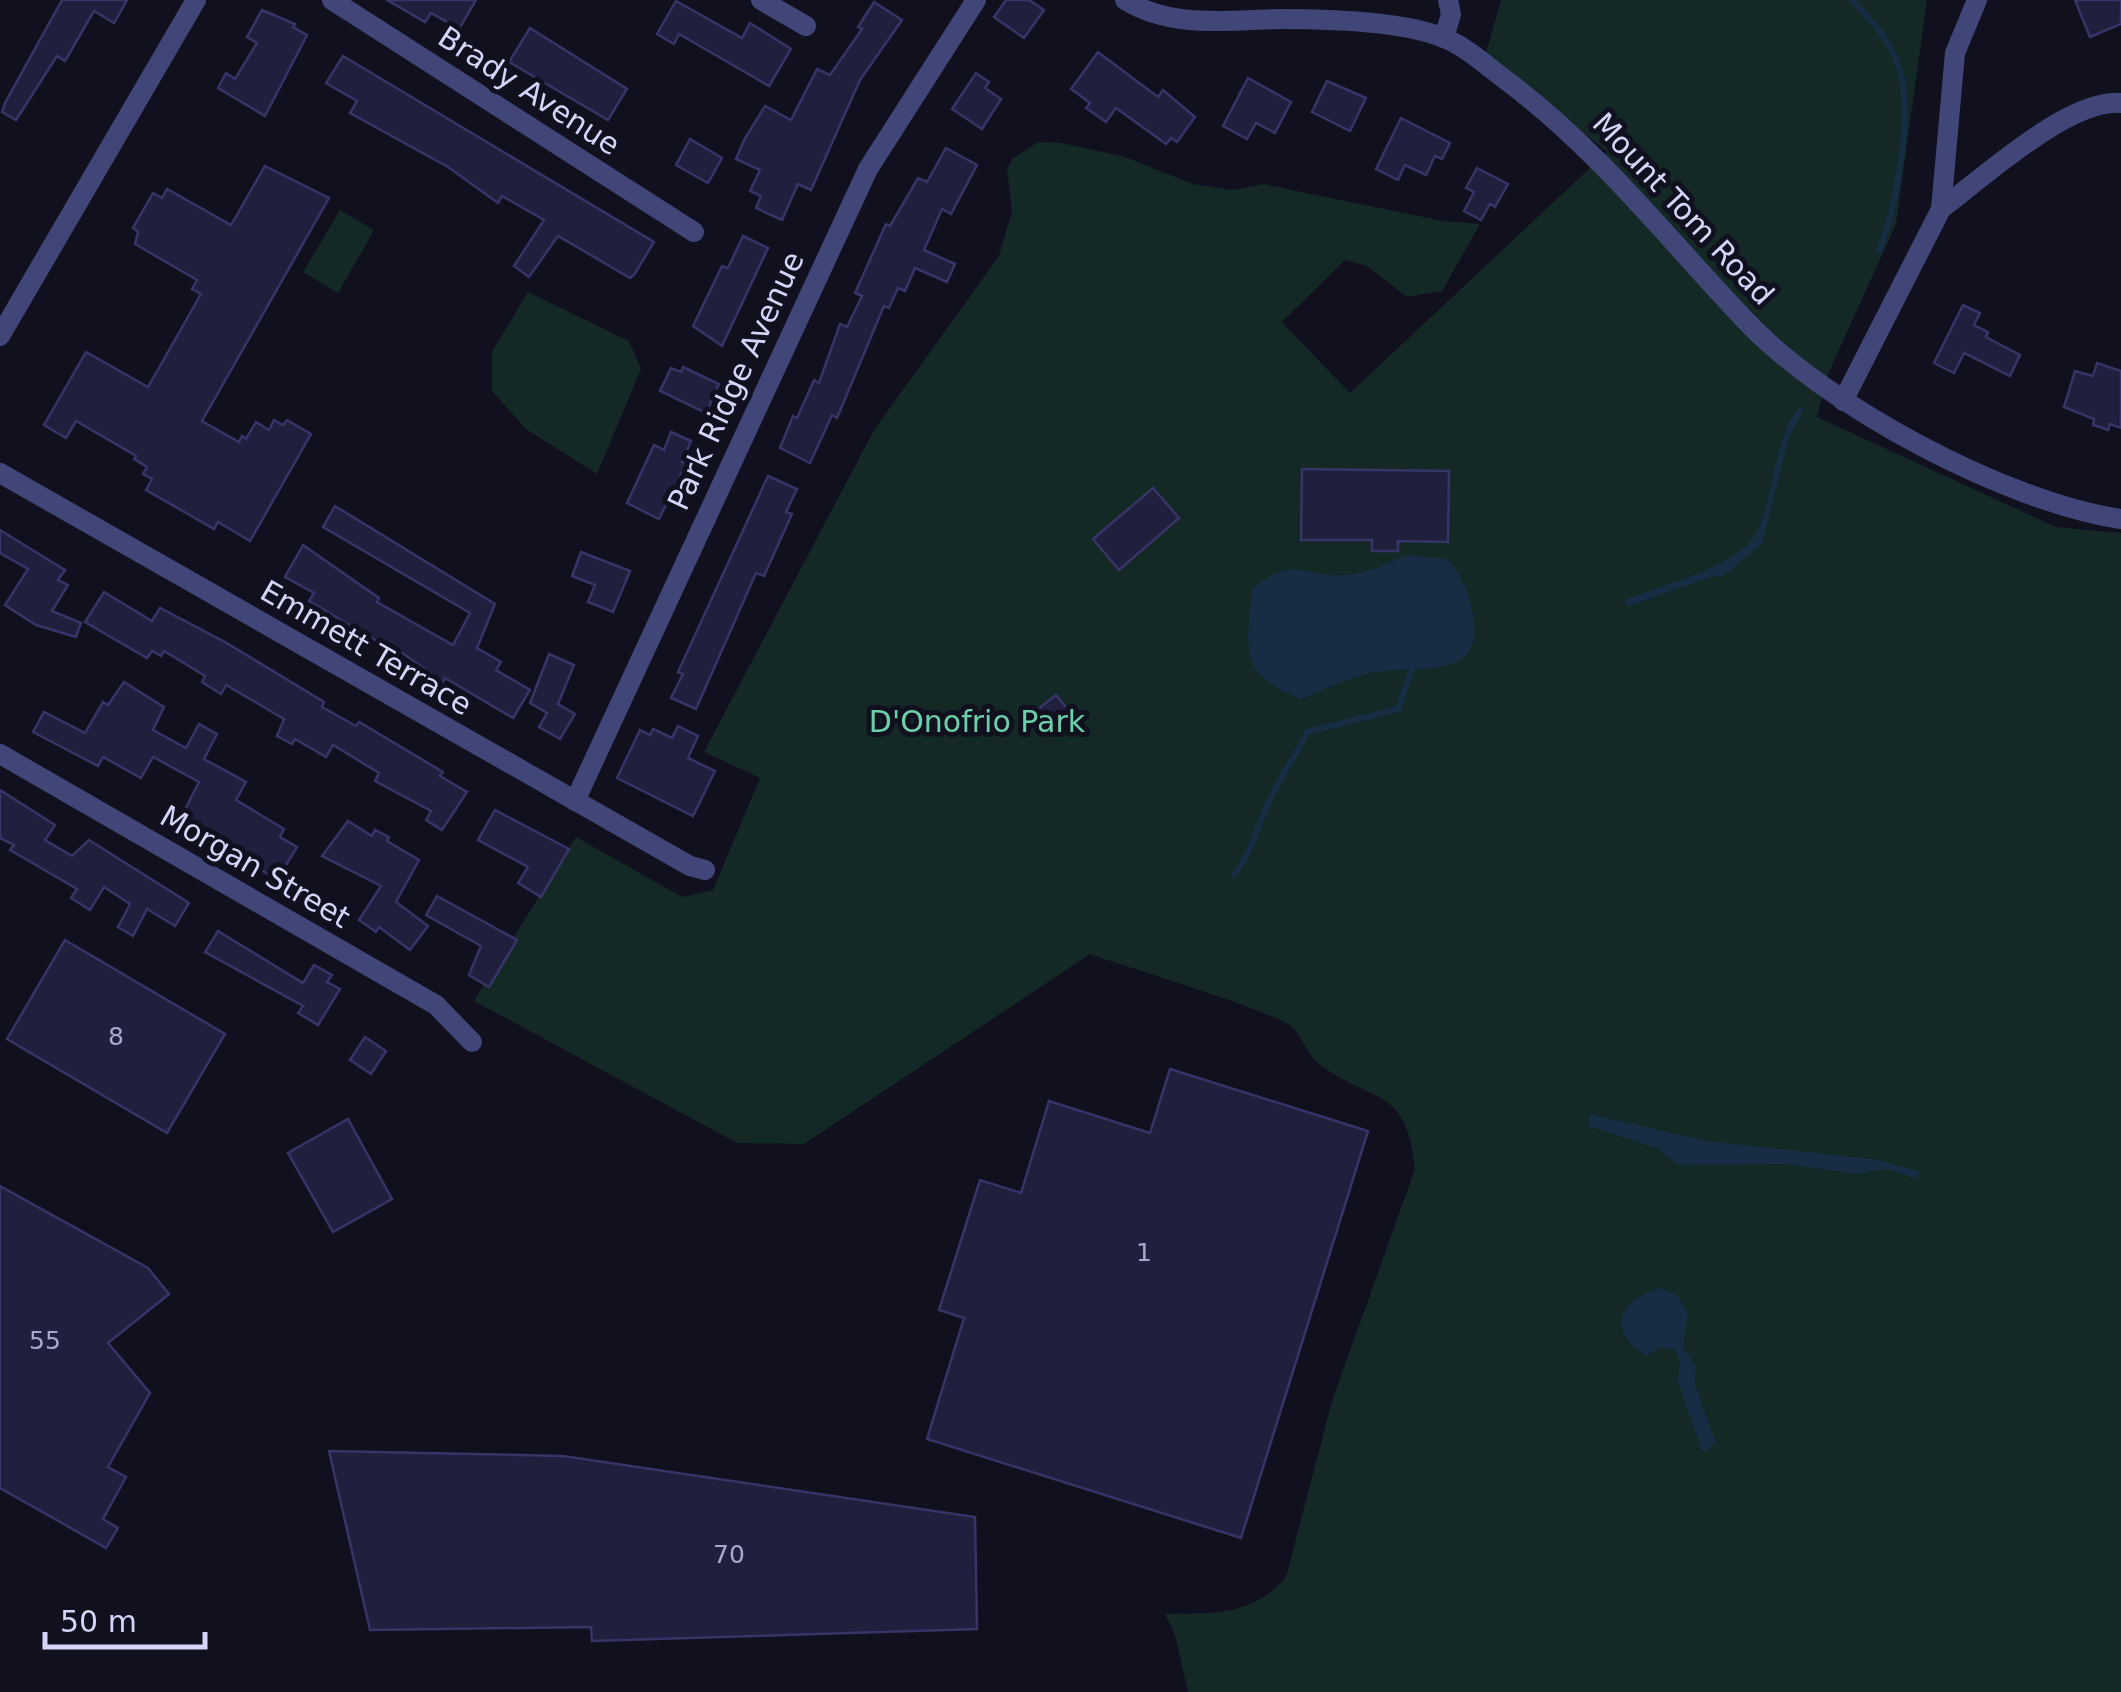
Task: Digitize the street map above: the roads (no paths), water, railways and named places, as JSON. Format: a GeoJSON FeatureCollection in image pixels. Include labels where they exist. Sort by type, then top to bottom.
{"type":"FeatureCollection","features":[{"type":"Feature","properties":{"kind":"street"},"geometry":{"type":"LineString","coordinates":[[0,336],[196,0]]}},
{"type":"Feature","properties":{"kind":"street","name":"Brady Avenue"},"geometry":{"type":"LineString","coordinates":[[332,0],[694,232]]}},
{"type":"Feature","properties":{"kind":"street"},"geometry":{"type":"LineString","coordinates":[[761,0],[806,26]]}},
{"type":"Feature","properties":{"kind":"street","name":"Park Ridge Avenue"},"geometry":{"type":"LineString","coordinates":[[575,800],[868,169],[976,0]]}},
{"type":"Feature","properties":{"kind":"street","name":"Mount Tom Road"},"geometry":{"type":"LineString","coordinates":[[1125,0],[1168,17],[1212,23],[1356,22],[1444,38],[1513,85],[1595,153],[1745,320],[1774,349],[1842,402],[2025,496],[2121,519]]}},
{"type":"Feature","properties":{"kind":"street"},"geometry":{"type":"LineString","coordinates":[[1444,38],[1450,14],[1448,0]]}},
{"type":"Feature","properties":{"kind":"street"},"geometry":{"type":"LineString","coordinates":[[1842,402],[1941,209],[1955,54],[1976,0]]}},
{"type":"Feature","properties":{"kind":"street"},"geometry":{"type":"LineString","coordinates":[[1941,209],[2062,122],[2100,101],[2121,103]]}},
{"type":"Feature","properties":{"kind":"street","name":"Emmett Terrace"},"geometry":{"type":"LineString","coordinates":[[0,473],[705,870]]}},
{"type":"Feature","properties":{"kind":"street","name":"Morgan Street"},"geometry":{"type":"LineString","coordinates":[[0,754],[436,1004],[472,1042]]}},
{"type":"Feature","properties":{"kind":"water"},"geometry":{"type":"Polygon","coordinates":[[[1799,407],[1804,409],[1788,440],[1762,544],[1721,578],[1716,575],[1627,607],[1625,600],[1721,563],[1747,545],[1763,518],[1782,440],[1799,407]]]}},
{"type":"Feature","properties":{"kind":"water"},"geometry":{"type":"Polygon","coordinates":[[[1408,555],[1447,559],[1462,581],[1474,621],[1474,641],[1466,655],[1438,667],[1367,674],[1301,699],[1281,690],[1256,670],[1248,644],[1252,590],[1267,578],[1292,569],[1355,574],[1408,555]]]}},
{"type":"Feature","properties":{"kind":"water"},"geometry":{"type":"Polygon","coordinates":[[[1589,1114],[1707,1141],[1880,1160],[1920,1172],[1916,1179],[1887,1169],[1856,1174],[1788,1164],[1678,1165],[1659,1149],[1589,1126],[1589,1114]]]}},
{"type":"Feature","properties":{"kind":"water"},"geometry":{"type":"Polygon","coordinates":[[[1658,1288],[1677,1295],[1688,1312],[1683,1347],[1696,1367],[1695,1384],[1715,1441],[1708,1451],[1702,1451],[1678,1382],[1680,1362],[1675,1350],[1661,1347],[1646,1356],[1626,1337],[1622,1327],[1622,1318],[1633,1301],[1658,1288]]]}},
{"type":"Feature","properties":{"kind":"waterway"},"geometry":{"type":"LineString","coordinates":[[1852,0],[1887,41],[1904,90],[1901,161],[1879,251]]}},
{"type":"Feature","properties":{"kind":"waterway"},"geometry":{"type":"LineString","coordinates":[[1234,875],[1307,732],[1398,709],[1414,663]]}},
{"type":"Feature","properties":{"kind":"park label","name":"D'Onofrio Park"},"geometry":{"type":"Point","coordinates":[977,722]}}]}
